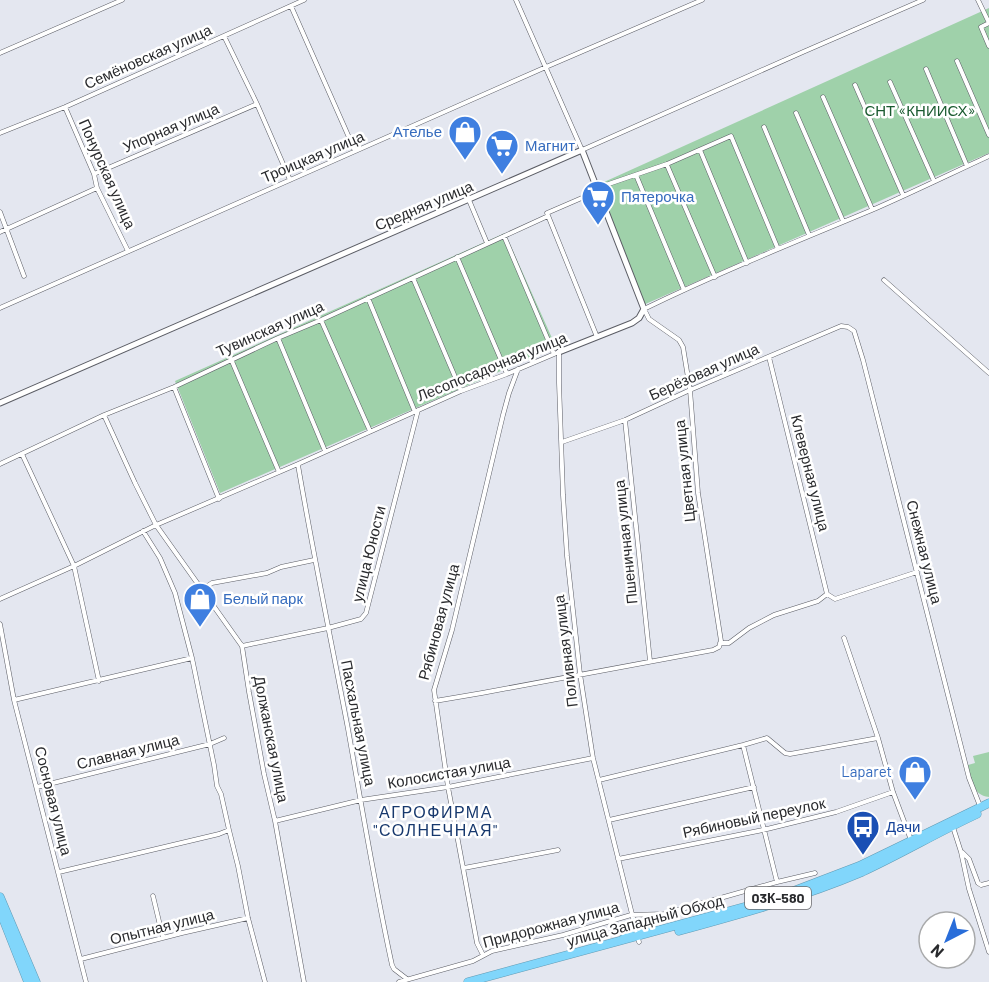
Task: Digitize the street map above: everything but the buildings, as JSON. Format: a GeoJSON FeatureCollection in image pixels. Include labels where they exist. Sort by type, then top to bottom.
{"type":"FeatureCollection","features":[{"type":"Feature","properties":{"kind":"highway","name":"улица Западный Обход"},"geometry":{"type":"LineString","coordinates":[[485,982],[772,905],[825,887],[862,871],[985,808],[989,803]]}},
{"type":"Feature","properties":{"kind":"highway","name":"улица Западный Обход"},"geometry":{"type":"LineString","coordinates":[[468,982],[618,942],[638,940],[656,932],[770,900],[822,882],[911,840],[952,824]]}},
{"type":"Feature","properties":{"kind":"highway"},"geometry":{"type":"LineString","coordinates":[[0,897],[36,982]]}},
{"type":"Feature","properties":{"kind":"highway"},"geometry":{"type":"LineString","coordinates":[[0,911],[28,982]]}},
{"type":"Feature","properties":{"kind":"highway"},"geometry":{"type":"LineString","coordinates":[[618,942],[628,935],[632,919],[646,932],[656,932]]}},
{"type":"Feature","properties":{"kind":"street"},"geometry":{"type":"LineString","coordinates":[[0,53],[122,0]]}},
{"type":"Feature","properties":{"kind":"street","name":"Семёновская улица"},"geometry":{"type":"LineString","coordinates":[[0,133],[65,107],[304,0]]}},
{"type":"Feature","properties":{"kind":"street"},"geometry":{"type":"LineString","coordinates":[[516,0],[582,150],[644,309]]}},
{"type":"Feature","properties":{"kind":"street","name":"Троицкая улица"},"geometry":{"type":"LineString","coordinates":[[0,308],[702,0]]}},
{"type":"Feature","properties":{"kind":"street","name":"Средняя улица"},"geometry":{"type":"LineString","coordinates":[[0,403],[923,0]]}},
{"type":"Feature","properties":{"kind":"street"},"geometry":{"type":"LineString","coordinates":[[978,0],[989,23],[981,27],[989,46]]}},
{"type":"Feature","properties":{"kind":"street"},"geometry":{"type":"LineString","coordinates":[[291,6],[355,152]]}},
{"type":"Feature","properties":{"kind":"street"},"geometry":{"type":"LineString","coordinates":[[224,36],[290,180]]}},
{"type":"Feature","properties":{"kind":"street"},"geometry":{"type":"LineString","coordinates":[[957,61],[989,135]]}},
{"type":"Feature","properties":{"kind":"street"},"geometry":{"type":"LineString","coordinates":[[926,69],[967,166]]}},
{"type":"Feature","properties":{"kind":"street"},"geometry":{"type":"LineString","coordinates":[[890,82],[934,181]]}},
{"type":"Feature","properties":{"kind":"street"},"geometry":{"type":"LineString","coordinates":[[855,85],[903,195]]}},
{"type":"Feature","properties":{"kind":"street"},"geometry":{"type":"LineString","coordinates":[[823,97],[872,209]]}},
{"type":"Feature","properties":{"kind":"street","name":"Упорная улица"},"geometry":{"type":"LineString","coordinates":[[94,174],[257,104]]}},
{"type":"Feature","properties":{"kind":"street","name":"Понурская улица"},"geometry":{"type":"LineString","coordinates":[[65,107],[94,174],[97,188],[128,251]]}},
{"type":"Feature","properties":{"kind":"street"},"geometry":{"type":"LineString","coordinates":[[796,113],[843,221]]}},
{"type":"Feature","properties":{"kind":"street"},"geometry":{"type":"LineString","coordinates":[[764,127],[809,235]]}},
{"type":"Feature","properties":{"kind":"street","name":"Тувинская улица"},"geometry":{"type":"LineString","coordinates":[[0,464],[104,415],[174,387],[231,359],[413,278],[504,236],[597,189],[667,164],[731,136],[778,249]]}},
{"type":"Feature","properties":{"kind":"street"},"geometry":{"type":"LineString","coordinates":[[700,150],[747,263]]}},
{"type":"Feature","properties":{"kind":"street","name":"Лесопосадочная улица"},"geometry":{"type":"LineString","coordinates":[[0,599],[74,566],[156,525],[461,391],[632,323],[639,318],[644,309],[684,290],[989,156]]}},
{"type":"Feature","properties":{"kind":"street"},"geometry":{"type":"LineString","coordinates":[[667,164],[715,277]]}},
{"type":"Feature","properties":{"kind":"street"},"geometry":{"type":"LineString","coordinates":[[636,175],[684,290]]}},
{"type":"Feature","properties":{"kind":"street"},"geometry":{"type":"LineString","coordinates":[[0,232],[97,188]]}},
{"type":"Feature","properties":{"kind":"street"},"geometry":{"type":"LineString","coordinates":[[469,200],[487,243]]}},
{"type":"Feature","properties":{"kind":"street"},"geometry":{"type":"LineString","coordinates":[[0,212],[24,276]]}},
{"type":"Feature","properties":{"kind":"street"},"geometry":{"type":"LineString","coordinates":[[548,214],[597,337]]}},
{"type":"Feature","properties":{"kind":"street"},"geometry":{"type":"LineString","coordinates":[[504,236],[557,353]]}},
{"type":"Feature","properties":{"kind":"street"},"geometry":{"type":"LineString","coordinates":[[457,257],[507,374]]}},
{"type":"Feature","properties":{"kind":"street"},"geometry":{"type":"LineString","coordinates":[[413,278],[461,391]]}},
{"type":"Feature","properties":{"kind":"street"},"geometry":{"type":"LineString","coordinates":[[884,280],[989,373]]}},
{"type":"Feature","properties":{"kind":"street"},"geometry":{"type":"LineString","coordinates":[[368,298],[417,411]]}},
{"type":"Feature","properties":{"kind":"street","name":"Цветная улица"},"geometry":{"type":"LineString","coordinates":[[644,309],[649,319],[679,340],[683,347],[690,390],[698,493],[719,645]]}},
{"type":"Feature","properties":{"kind":"street"},"geometry":{"type":"LineString","coordinates":[[321,320],[370,431]]}},
{"type":"Feature","properties":{"kind":"street","name":"Берёзовая улица"},"geometry":{"type":"LineString","coordinates":[[562,442],[625,420],[840,326],[854,331]]}},
{"type":"Feature","properties":{"kind":"street","name":"Снежная улица"},"geometry":{"type":"LineString","coordinates":[[854,331],[866,370],[969,778],[985,808]]}},
{"type":"Feature","properties":{"kind":"street"},"geometry":{"type":"LineString","coordinates":[[278,338],[325,451]]}},
{"type":"Feature","properties":{"kind":"street","name":"Поливная улица"},"geometry":{"type":"LineString","coordinates":[[557,353],[567,556],[580,674],[593,758],[638,940]]}},
{"type":"Feature","properties":{"kind":"street","name":"Клеверная улица"},"geometry":{"type":"LineString","coordinates":[[769,357],[827,594]]}},
{"type":"Feature","properties":{"kind":"street"},"geometry":{"type":"LineString","coordinates":[[231,359],[279,472]]}},
{"type":"Feature","properties":{"kind":"street","name":"Рябиновая улица"},"geometry":{"type":"LineString","coordinates":[[483,956],[477,943],[448,787],[434,690],[453,630],[503,414],[518,369]]}},
{"type":"Feature","properties":{"kind":"street"},"geometry":{"type":"LineString","coordinates":[[174,387],[219,499]]}},
{"type":"Feature","properties":{"kind":"street","name":"улица Юности"},"geometry":{"type":"LineString","coordinates":[[242,646],[328,628],[361,619],[366,613],[417,411]]}},
{"type":"Feature","properties":{"kind":"street","name":"Должанская улица"},"geometry":{"type":"LineString","coordinates":[[104,415],[156,525],[242,646],[304,982]]}},
{"type":"Feature","properties":{"kind":"street","name":"Пшеничная улица"},"geometry":{"type":"LineString","coordinates":[[625,420],[650,661]]}},
{"type":"Feature","properties":{"kind":"street"},"geometry":{"type":"LineString","coordinates":[[22,454],[74,566],[99,681]]}},
{"type":"Feature","properties":{"kind":"street","name":"Пасхальная улица"},"geometry":{"type":"LineString","coordinates":[[298,464],[380,910],[392,966],[407,980]]}},
{"type":"Feature","properties":{"kind":"street"},"geometry":{"type":"LineString","coordinates":[[143,531],[160,558],[176,593],[192,657],[217,786],[221,794],[248,918],[265,982]]}},
{"type":"Feature","properties":{"kind":"street"},"geometry":{"type":"LineString","coordinates":[[203,589],[213,584],[315,560]]}},
{"type":"Feature","properties":{"kind":"street"},"geometry":{"type":"LineString","coordinates":[[435,701],[713,650],[719,645],[729,643],[749,628],[774,615],[818,601],[827,594],[835,599],[917,572]]}},
{"type":"Feature","properties":{"kind":"street","name":"Сосновая улица"},"geometry":{"type":"LineString","coordinates":[[0,624],[14,700],[86,982]]}},
{"type":"Feature","properties":{"kind":"street"},"geometry":{"type":"LineString","coordinates":[[844,638],[878,738],[893,792],[911,840]]}},
{"type":"Feature","properties":{"kind":"street"},"geometry":{"type":"LineString","coordinates":[[14,700],[192,657]]}},
{"type":"Feature","properties":{"kind":"street","name":"Славная улица"},"geometry":{"type":"LineString","coordinates":[[37,787],[210,744],[224,738]]}},
{"type":"Feature","properties":{"kind":"street"},"geometry":{"type":"LineString","coordinates":[[599,780],[767,738],[785,753],[790,754],[878,738]]}},
{"type":"Feature","properties":{"kind":"street"},"geometry":{"type":"LineString","coordinates":[[742,745],[777,882]]}},
{"type":"Feature","properties":{"kind":"street","name":"Колосистая улица"},"geometry":{"type":"LineString","coordinates":[[275,821],[361,800],[448,787],[593,758]]}},
{"type":"Feature","properties":{"kind":"street"},"geometry":{"type":"LineString","coordinates":[[609,820],[754,787]]}},
{"type":"Feature","properties":{"kind":"street","name":"Рябиновый переулок"},"geometry":{"type":"LineString","coordinates":[[618,859],[763,830],[836,812],[893,792]]}},
{"type":"Feature","properties":{"kind":"street"},"geometry":{"type":"LineString","coordinates":[[952,824],[989,952]]}},
{"type":"Feature","properties":{"kind":"street"},"geometry":{"type":"LineString","coordinates":[[59,872],[229,830]]}},
{"type":"Feature","properties":{"kind":"street"},"geometry":{"type":"LineString","coordinates":[[464,868],[558,850]]}},
{"type":"Feature","properties":{"kind":"street"},"geometry":{"type":"LineString","coordinates":[[961,852],[969,859],[978,883],[981,885],[989,883]]}},
{"type":"Feature","properties":{"kind":"street","name":"Придорожная улица"},"geometry":{"type":"LineString","coordinates":[[399,982],[473,961],[492,951],[632,919],[664,914],[815,873]]}},
{"type":"Feature","properties":{"kind":"street"},"geometry":{"type":"LineString","coordinates":[[153,896],[163,938]]}},
{"type":"Feature","properties":{"kind":"street","name":"Опытная улица"},"geometry":{"type":"LineString","coordinates":[[81,959],[248,918]]}},
{"type":"Feature","properties":{"kind":"green space","name":"СНТ «КНИИСХ»"},"geometry":{"type":"Polygon","coordinates":[[[989,8],[989,153],[641,306],[593,187],[989,8]]]}},
{"type":"Feature","properties":{"kind":"green space"},"geometry":{"type":"Polygon","coordinates":[[[505,233],[556,347],[220,493],[175,381],[505,233]]]}},
{"type":"Feature","properties":{"kind":"green space"},"geometry":{"type":"Polygon","coordinates":[[[989,752],[989,797],[983,796],[976,790],[971,781],[968,765],[975,763],[973,756],[989,752]]]}},
{"type":"Feature","properties":{"kind":"place","name":"Ателье"},"geometry":{"type":"Point","coordinates":[465,161]}},
{"type":"Feature","properties":{"kind":"place","name":"Магнит"},"geometry":{"type":"Point","coordinates":[502,175]}},
{"type":"Feature","properties":{"kind":"place","name":"Пятерочка"},"geometry":{"type":"Point","coordinates":[598,226]}},
{"type":"Feature","properties":{"kind":"place","name":"Белый парк"},"geometry":{"type":"Point","coordinates":[200,628]}},
{"type":"Feature","properties":{"kind":"place","name":"Laparet"},"geometry":{"type":"Point","coordinates":[915,801]}},
{"type":"Feature","properties":{"kind":"place","name":"Дачи"},"geometry":{"type":"Point","coordinates":[863,856]}},
{"type":"Feature","properties":{"kind":"district","name":"АГРОФИРМА \"СОЛНЕЧНАЯ\""},"geometry":{"type":"Point","coordinates":[436,821]}}]}
